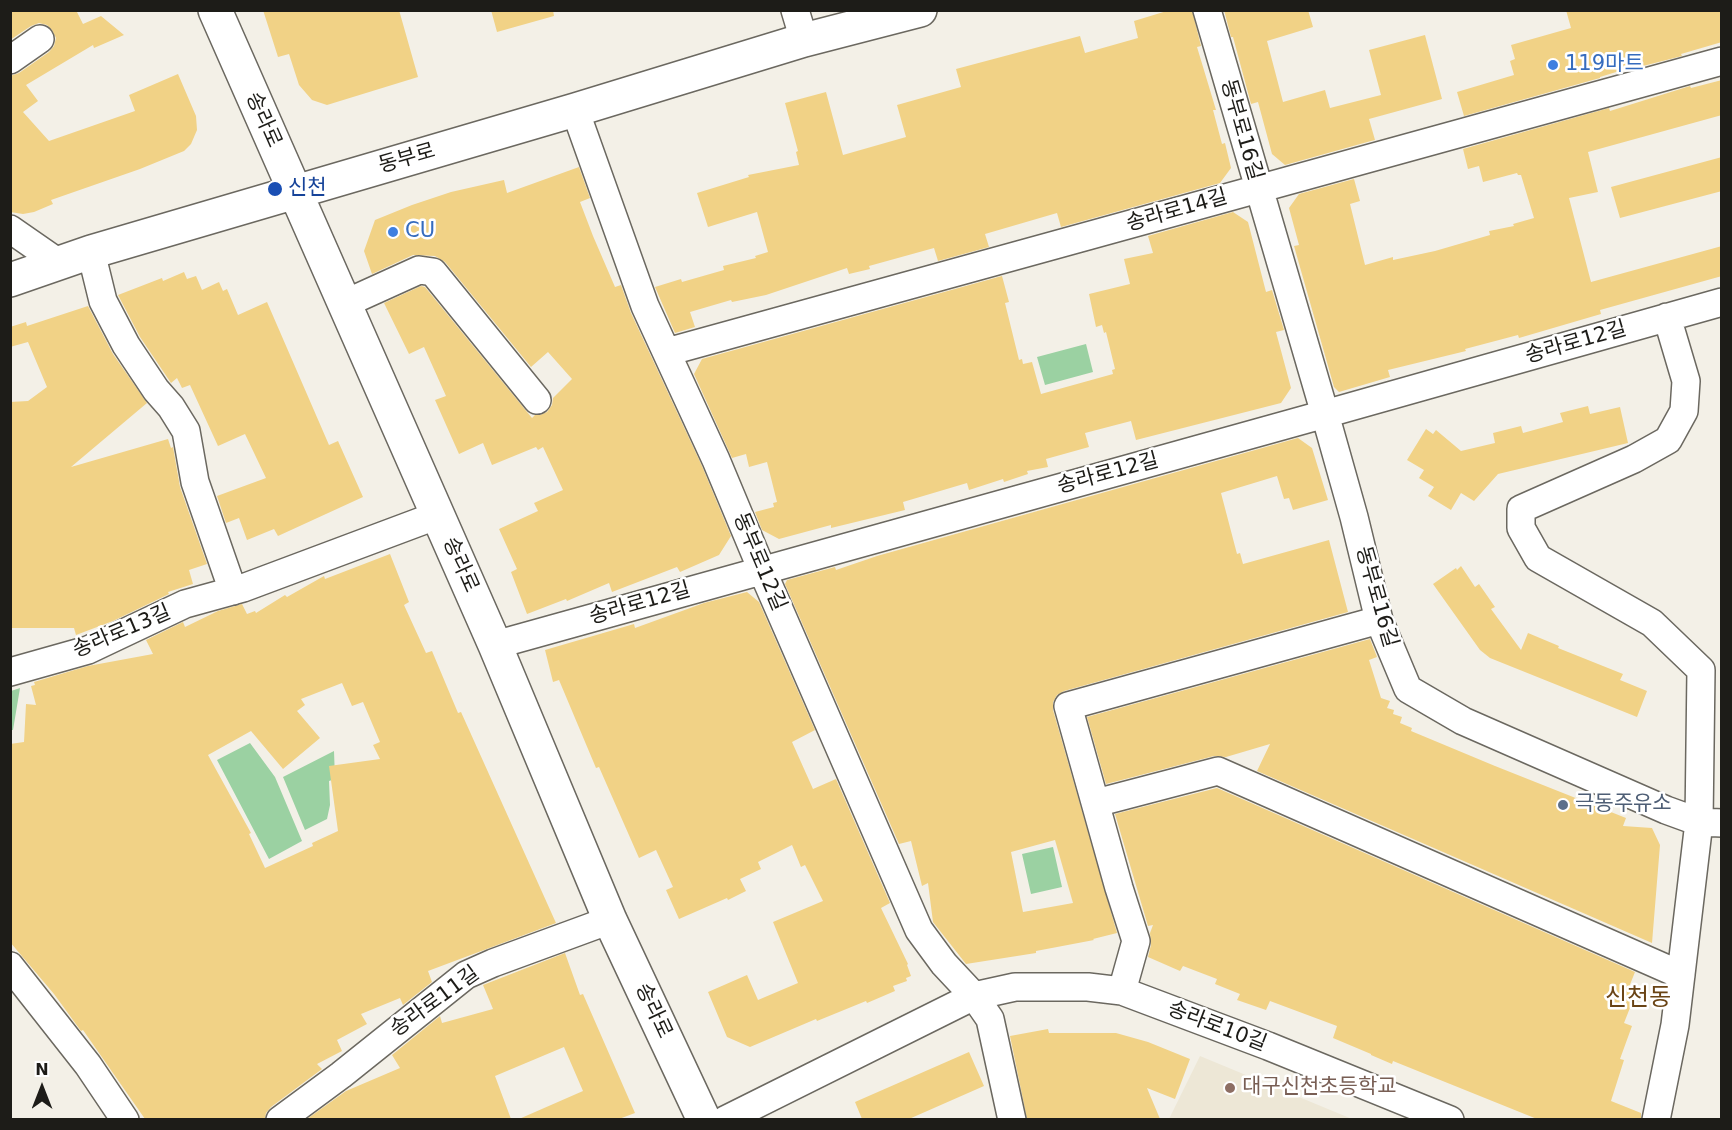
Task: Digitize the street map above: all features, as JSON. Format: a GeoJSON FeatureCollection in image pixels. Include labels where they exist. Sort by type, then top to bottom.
{"type":"FeatureCollection","features":[{"type":"Feature","properties":{"kind":"main road","name":"송라로"},"geometry":{"type":"LineString","coordinates":[[215,10],[495,645],[610,920],[704,1119]]}},
{"type":"Feature","properties":{"kind":"main road","name":"동부로"},"geometry":{"type":"LineString","coordinates":[[10,280],[91,252],[575,110],[800,26],[920,10]]}},
{"type":"Feature","properties":{"kind":"street","name":"동부로16길"},"geometry":{"type":"LineString","coordinates":[[1207,10],[1325,414],[1379,620],[1408,689],[1463,721],[1656,806],[1710,823]]}},
{"type":"Feature","properties":{"kind":"street"},"geometry":{"type":"LineString","coordinates":[[10,60],[40,39]]}},
{"type":"Feature","properties":{"kind":"street","name":"송라로14길"},"geometry":{"type":"LineString","coordinates":[[667,352],[1722,61]]}},
{"type":"Feature","properties":{"kind":"street","name":"동부로12길"},"geometry":{"type":"LineString","coordinates":[[575,110],[645,306],[716,460],[919,930],[944,964],[974,996]]}},
{"type":"Feature","properties":{"kind":"street"},"geometry":{"type":"LineString","coordinates":[[10,229],[58,263]]}},
{"type":"Feature","properties":{"kind":"street"},"geometry":{"type":"LineString","coordinates":[[91,252],[103,301],[126,345],[186,431],[195,482],[232,591]]}},
{"type":"Feature","properties":{"kind":"street"},"geometry":{"type":"LineString","coordinates":[[344,304],[419,270],[433,272],[537,399]]}},
{"type":"Feature","properties":{"kind":"street","name":"송라로12길"},"geometry":{"type":"LineString","coordinates":[[495,645],[1722,302]]}},
{"type":"Feature","properties":{"kind":"street"},"geometry":{"type":"LineString","coordinates":[[1656,1119],[1675,1025],[1681,975],[1710,823],[1701,670],[1653,623],[1538,558],[1521,528],[1521,509],[1634,459],[1668,440],[1684,411],[1686,381],[1667,317]]}},
{"type":"Feature","properties":{"kind":"street","name":"송라로13길"},"geometry":{"type":"LineString","coordinates":[[10,672],[88,650],[185,604],[243,588],[438,515]]}},
{"type":"Feature","properties":{"kind":"street"},"geometry":{"type":"LineString","coordinates":[[1122,991],[1137,941],[1119,888],[1068,706],[1379,620]]}},
{"type":"Feature","properties":{"kind":"street"},"geometry":{"type":"LineString","coordinates":[[1096,803],[1218,771],[1681,975]]}},
{"type":"Feature","properties":{"kind":"street","name":"송라로11길"},"geometry":{"type":"LineString","coordinates":[[280,1119],[341,1075],[466,975],[610,920]]}},
{"type":"Feature","properties":{"kind":"street"},"geometry":{"type":"LineString","coordinates":[[10,966],[88,1065],[125,1119]]}},
{"type":"Feature","properties":{"kind":"street","name":"송라로10길"},"geometry":{"type":"LineString","coordinates":[[725,1119],[974,996],[1015,987],[1088,987],[1122,991],[1268,1046],[1449,1119]]}},
{"type":"Feature","properties":{"kind":"street"},"geometry":{"type":"LineString","coordinates":[[974,996],[990,1019],[1012,1119]]}},
{"type":"Feature","properties":{"kind":"shaded area","name":"대구신천초등학교"},"geometry":{"type":"Polygon","coordinates":[[[1200,1056],[1352,1119],[1169,1119],[1200,1056]]]}},
{"type":"Feature","properties":{"kind":"green space"},"geometry":{"type":"Polygon","coordinates":[[[1086,344],[1093,372],[1045,385],[1037,357],[1086,344]]]}},
{"type":"Feature","properties":{"kind":"green space"},"geometry":{"type":"Polygon","coordinates":[[[20,688],[13,730],[11,730],[11,691],[20,688]]]}},
{"type":"Feature","properties":{"kind":"green space"},"geometry":{"type":"Polygon","coordinates":[[[250,743],[275,777],[302,841],[269,859],[217,760],[250,743]]]}},
{"type":"Feature","properties":{"kind":"green space"},"geometry":{"type":"Polygon","coordinates":[[[334,751],[335,779],[329,781],[330,805],[327,819],[305,830],[283,777],[334,751]]]}},
{"type":"Feature","properties":{"kind":"green space"},"geometry":{"type":"Polygon","coordinates":[[[1053,847],[1062,887],[1031,894],[1022,854],[1053,847]]]}},
{"type":"Feature","properties":{"kind":"building"},"geometry":{"type":"Polygon","coordinates":[[[10,10],[76,10],[83,24],[101,16],[124,35],[94,48],[93,45],[26,85],[38,101],[23,112],[49,141],[135,111],[129,95],[178,74],[196,116],[197,130],[191,144],[184,151],[140,169],[51,200],[53,204],[34,212],[23,214],[10,212],[10,76],[19,73],[49,52],[56,38],[47,25],[39,23],[10,40],[10,10]]]}},
{"type":"Feature","properties":{"kind":"building"},"geometry":{"type":"Polygon","coordinates":[[[263,10],[399,10],[418,77],[327,105],[312,100],[299,85],[289,54],[278,57],[263,10]]]}},
{"type":"Feature","properties":{"kind":"building"},"geometry":{"type":"Polygon","coordinates":[[[491,10],[553,10],[554,16],[497,32],[491,10]]]}},
{"type":"Feature","properties":{"kind":"building"},"geometry":{"type":"Polygon","coordinates":[[[1170,10],[1192,10],[1201,46],[1197,47],[1216,110],[1213,110],[1222,144],[1225,143],[1231,168],[1220,183],[1061,227],[1057,213],[985,234],[989,247],[938,261],[934,248],[869,266],[870,269],[849,274],[847,268],[766,295],[732,302],[731,300],[690,312],[695,327],[675,333],[655,287],[724,270],[723,266],[756,258],[755,256],[768,252],[757,212],[708,227],[697,193],[749,177],[748,175],[799,165],[796,152],[798,151],[785,103],[826,92],[843,155],[906,137],[897,105],[961,87],[956,69],[1080,36],[1085,53],[1138,38],[1134,21],[1170,10]]]}},
{"type":"Feature","properties":{"kind":"building"},"geometry":{"type":"Polygon","coordinates":[[[1224,10],[1308,10],[1313,27],[1267,41],[1283,102],[1325,90],[1330,108],[1381,95],[1369,50],[1425,35],[1442,99],[1369,119],[1375,140],[1285,165],[1272,154],[1258,102],[1251,104],[1224,10]]]}},
{"type":"Feature","properties":{"kind":"building"},"geometry":{"type":"Polygon","coordinates":[[[1566,10],[1722,10],[1722,42],[1681,54],[1682,56],[1643,66],[1642,64],[1464,116],[1457,92],[1514,75],[1510,61],[1515,59],[1511,45],[1571,28],[1566,10]]]}},
{"type":"Feature","properties":{"kind":"building"},"geometry":{"type":"Polygon","coordinates":[[[1722,80],[1722,115],[1588,152],[1598,192],[1569,198],[1591,282],[1722,246],[1722,276],[1600,310],[1601,314],[1519,338],[1518,335],[1465,349],[1466,351],[1388,370],[1390,377],[1339,392],[1334,387],[1294,246],[1299,245],[1289,208],[1299,194],[1354,179],[1360,201],[1350,204],[1365,265],[1393,257],[1393,260],[1435,251],[1490,235],[1489,231],[1514,226],[1513,224],[1534,218],[1521,175],[1517,173],[1483,182],[1479,166],[1468,169],[1463,149],[1609,108],[1610,111],[1690,86],[1691,88],[1722,80]]]}},
{"type":"Feature","properties":{"kind":"building"},"geometry":{"type":"Polygon","coordinates":[[[1722,157],[1722,191],[1620,218],[1611,187],[1722,157]]]}},
{"type":"Feature","properties":{"kind":"building"},"geometry":{"type":"Polygon","coordinates":[[[579,167],[590,198],[580,202],[593,236],[615,287],[621,285],[631,313],[702,466],[731,536],[719,555],[680,572],[677,567],[612,592],[609,583],[567,601],[566,599],[527,614],[511,572],[517,569],[499,529],[538,511],[534,503],[563,490],[543,447],[538,450],[536,447],[492,465],[483,443],[459,454],[435,400],[446,396],[424,347],[409,354],[384,303],[421,286],[425,287],[532,418],[547,412],[552,405],[553,398],[572,379],[548,352],[531,367],[445,262],[435,256],[413,255],[372,274],[364,251],[375,220],[412,205],[451,192],[504,180],[507,193],[579,167]]]}},
{"type":"Feature","properties":{"kind":"building"},"geometry":{"type":"Polygon","coordinates":[[[1233,212],[1248,222],[1266,292],[1272,290],[1284,330],[1276,332],[1291,388],[1281,403],[1136,440],[1131,421],[1085,433],[1089,447],[1046,459],[1048,467],[1027,471],[1028,474],[1004,482],[1003,479],[969,490],[967,483],[903,502],[905,510],[831,528],[831,525],[779,539],[762,530],[755,512],[774,507],[773,503],[777,502],[767,462],[749,467],[746,454],[732,458],[694,374],[702,359],[1002,276],[1009,302],[1005,303],[1019,360],[1022,359],[1023,364],[1032,362],[1041,394],[1113,374],[1112,370],[1115,369],[1106,332],[1104,333],[1102,325],[1096,327],[1089,294],[1130,284],[1124,259],[1153,253],[1148,236],[1233,212]]]}},
{"type":"Feature","properties":{"kind":"building"},"geometry":{"type":"Polygon","coordinates":[[[184,272],[187,279],[196,276],[202,290],[219,282],[223,291],[227,289],[238,315],[267,302],[329,445],[338,441],[363,497],[278,536],[274,529],[247,540],[239,518],[226,523],[217,496],[266,478],[245,434],[218,446],[190,385],[182,388],[177,378],[171,383],[140,337],[118,295],[184,272]]]}},
{"type":"Feature","properties":{"kind":"building"},"geometry":{"type":"Polygon","coordinates":[[[88,306],[113,354],[147,403],[71,467],[168,439],[171,448],[173,447],[180,487],[207,564],[189,570],[193,584],[168,592],[169,594],[113,621],[76,635],[74,628],[10,628],[10,402],[28,401],[47,387],[28,342],[10,347],[10,327],[26,322],[27,326],[88,306]]]}},
{"type":"Feature","properties":{"kind":"building"},"geometry":{"type":"Polygon","coordinates":[[[1588,406],[1590,414],[1620,407],[1628,443],[1498,474],[1474,501],[1461,493],[1451,510],[1428,496],[1434,487],[1419,478],[1424,470],[1407,460],[1426,429],[1433,434],[1436,430],[1461,451],[1495,443],[1493,433],[1521,426],[1523,433],[1563,422],[1560,413],[1588,406]]]}},
{"type":"Feature","properties":{"kind":"building"},"geometry":{"type":"Polygon","coordinates":[[[1298,438],[1312,448],[1328,500],[1293,510],[1289,498],[1284,499],[1277,476],[1221,493],[1237,554],[1240,553],[1243,564],[1329,540],[1348,612],[1064,691],[1057,695],[1053,702],[1053,710],[1117,933],[1094,940],[1036,951],[1036,953],[966,964],[933,922],[928,883],[922,886],[911,841],[899,844],[785,584],[787,580],[835,567],[836,570],[877,556],[1298,438]],[[1055,840],[1011,852],[1023,912],[1073,903],[1055,840]]]}},
{"type":"Feature","properties":{"kind":"building"},"geometry":{"type":"Polygon","coordinates":[[[390,554],[409,602],[404,605],[426,653],[432,651],[458,713],[461,712],[556,923],[428,971],[432,982],[403,1005],[400,998],[361,1014],[367,1024],[337,1040],[342,1051],[317,1064],[322,1069],[271,1107],[265,1119],[145,1119],[83,1030],[81,1031],[54,994],[10,942],[10,744],[24,742],[26,704],[36,705],[31,686],[35,685],[34,682],[88,666],[153,654],[146,640],[183,622],[185,627],[218,611],[242,604],[247,614],[255,611],[256,613],[285,595],[287,597],[324,576],[325,579],[390,554]],[[342,683],[301,699],[305,705],[297,711],[320,738],[283,769],[251,731],[208,755],[251,833],[249,834],[265,868],[313,846],[312,843],[338,831],[329,766],[380,759],[373,745],[380,742],[363,702],[352,706],[342,683]]]}},
{"type":"Feature","properties":{"kind":"building"},"geometry":{"type":"Polygon","coordinates":[[[1461,566],[1475,587],[1479,584],[1495,607],[1491,609],[1521,650],[1528,633],[1559,646],[1558,648],[1623,674],[1620,680],[1647,691],[1637,717],[1490,658],[1480,650],[1433,584],[1461,566]]]}},
{"type":"Feature","properties":{"kind":"building"},"geometry":{"type":"Polygon","coordinates":[[[747,592],[759,602],[815,730],[792,742],[813,789],[836,779],[890,903],[881,908],[908,964],[911,976],[906,978],[907,981],[893,986],[895,991],[817,1021],[816,1019],[750,1047],[727,1037],[708,992],[747,975],[758,1000],[798,983],[773,922],[823,901],[805,865],[801,867],[792,845],[758,862],[761,869],[740,879],[746,891],[679,919],[666,890],[673,887],[656,850],[639,858],[599,767],[596,768],[559,680],[553,682],[545,650],[634,624],[635,628],[704,603],[747,592]]]}},
{"type":"Feature","properties":{"kind":"building"},"geometry":{"type":"Polygon","coordinates":[[[1370,639],[1377,657],[1369,660],[1381,698],[1390,701],[1387,708],[1394,710],[1393,714],[1402,717],[1400,723],[1412,728],[1411,731],[1626,818],[1623,826],[1652,828],[1660,845],[1652,943],[1257,771],[1270,744],[1226,757],[1214,756],[1106,784],[1087,717],[1370,639]]]}},
{"type":"Feature","properties":{"kind":"building"},"geometry":{"type":"Polygon","coordinates":[[[1217,788],[1635,972],[1629,987],[1637,990],[1624,1023],[1632,1026],[1620,1059],[1624,1060],[1611,1101],[1641,1113],[1641,1119],[1537,1119],[1393,1061],[1392,1064],[1333,1038],[1337,1026],[1270,1001],[1266,1010],[1237,1000],[1240,994],[1215,984],[1217,979],[1183,966],[1180,971],[1148,957],[1153,925],[1148,926],[1115,814],[1217,788]]]}},
{"type":"Feature","properties":{"kind":"building"},"geometry":{"type":"Polygon","coordinates":[[[565,953],[580,995],[583,994],[635,1113],[619,1119],[519,1119],[583,1091],[564,1047],[495,1076],[511,1119],[307,1119],[346,1091],[400,1068],[392,1055],[440,1016],[442,1023],[493,1009],[483,985],[565,953]]]}},
{"type":"Feature","properties":{"kind":"building"},"geometry":{"type":"Polygon","coordinates":[[[1048,1029],[1049,1033],[1116,1033],[1148,1042],[1190,1059],[1175,1099],[1147,1088],[1160,1119],[1027,1119],[1010,1036],[1048,1029]]]}},
{"type":"Feature","properties":{"kind":"building"},"geometry":{"type":"Polygon","coordinates":[[[969,1052],[984,1086],[909,1119],[862,1119],[855,1102],[969,1052]]]}},
{"type":"Feature","properties":{"kind":"place","name":"119마트"},"geometry":{"type":"Point","coordinates":[1553,65]}},
{"type":"Feature","properties":{"kind":"place","name":"신천"},"geometry":{"type":"Point","coordinates":[275,189]}},
{"type":"Feature","properties":{"kind":"place","name":"CU"},"geometry":{"type":"Point","coordinates":[393,232]}},
{"type":"Feature","properties":{"kind":"place","name":"극동주유소"},"geometry":{"type":"Point","coordinates":[1563,805]}},
{"type":"Feature","properties":{"kind":"place","name":"대구신천초등학교"},"geometry":{"type":"Point","coordinates":[1230,1088]}},
{"type":"Feature","properties":{"kind":"district","name":"신천동"},"geometry":{"type":"Point","coordinates":[1638,999]}}]}
